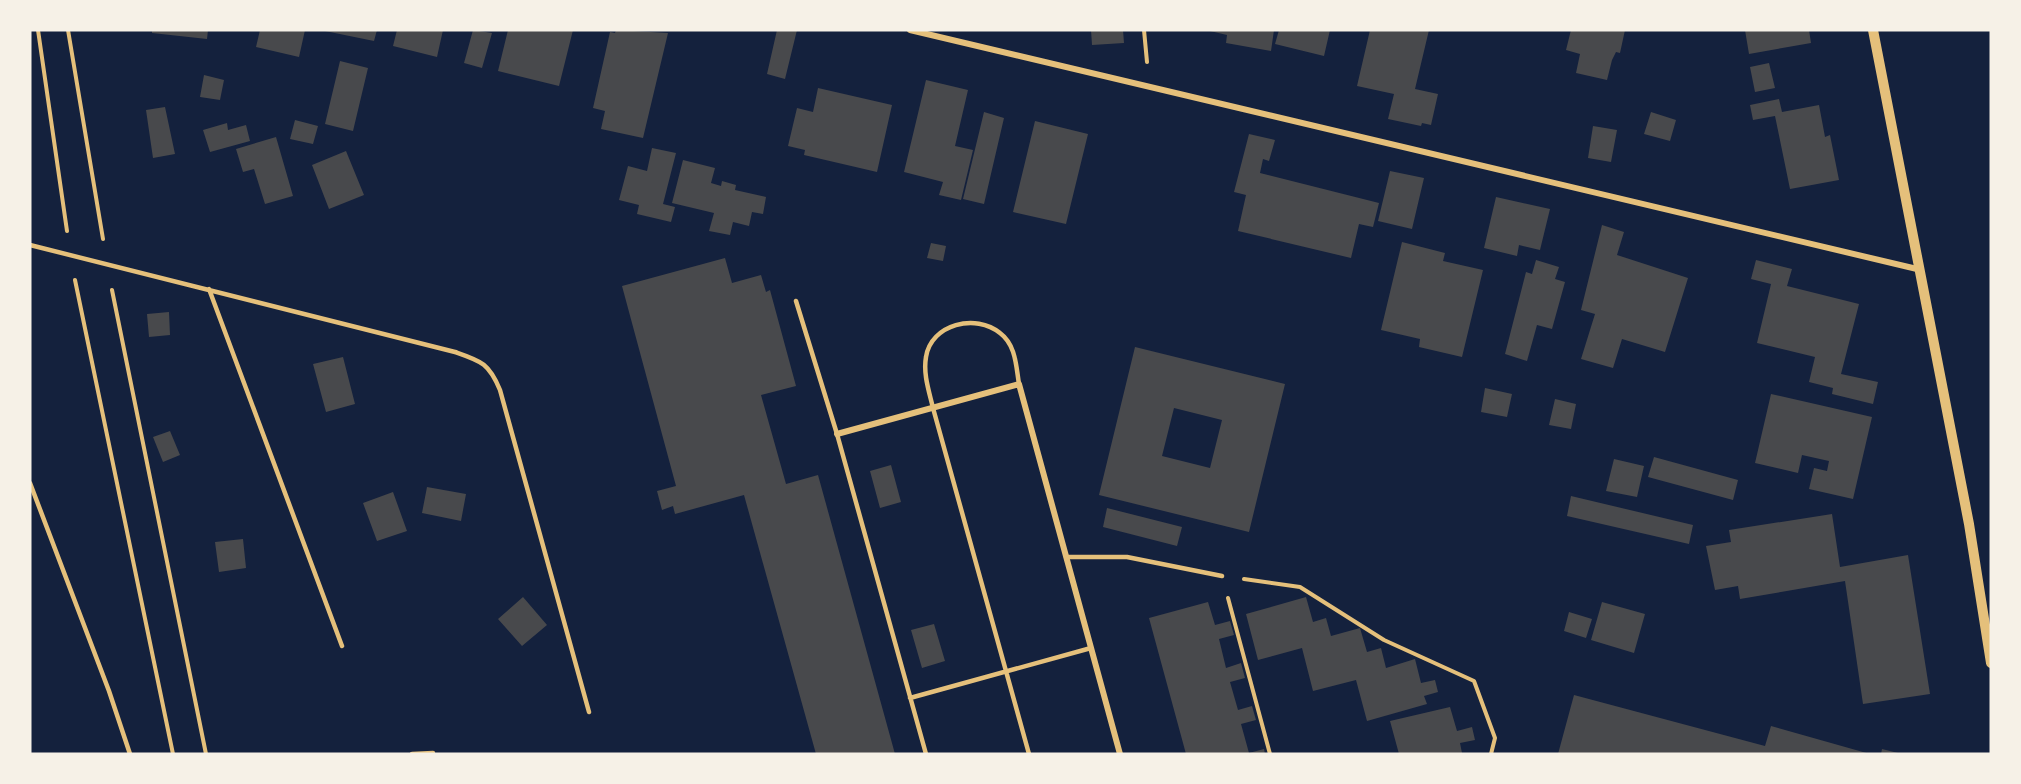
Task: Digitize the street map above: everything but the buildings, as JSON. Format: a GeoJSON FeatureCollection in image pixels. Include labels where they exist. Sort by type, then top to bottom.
{"type":"FeatureCollection","features":[{"type":"Feature","properties":{"kind":"street"},"geometry":{"type":"LineString","coordinates":[[910,30],[1917,269]]}},
{"type":"Feature","properties":{"kind":"street"},"geometry":{"type":"LineString","coordinates":[[1873,30],[1917,269],[1969,524],[1991,663]]}},
{"type":"Feature","properties":{"kind":"street"},"geometry":{"type":"LineString","coordinates":[[837,434],[1019,384],[1120,754]]}},
{"type":"Feature","properties":{"kind":"lane"},"geometry":{"type":"LineString","coordinates":[[30,245],[455,352],[486,365],[500,390],[589,712]]}},
{"type":"Feature","properties":{"kind":"lane"},"geometry":{"type":"LineString","coordinates":[[209,289],[342,646]]}},
{"type":"Feature","properties":{"kind":"lane"},"geometry":{"type":"LineString","coordinates":[[796,301],[837,434],[926,754]]}},
{"type":"Feature","properties":{"kind":"lane"},"geometry":{"type":"LineString","coordinates":[[1019,384],[1014,351],[1001,333],[980,322],[957,323],[937,335],[926,355],[926,378],[933,408],[1029,754]]}},
{"type":"Feature","properties":{"kind":"lane"},"geometry":{"type":"LineString","coordinates":[[30,483],[109,691],[130,754]]}},
{"type":"Feature","properties":{"kind":"lane"},"geometry":{"type":"LineString","coordinates":[[1066,557],[1127,557],[1222,576]]}},
{"type":"Feature","properties":{"kind":"lane"},"geometry":{"type":"LineString","coordinates":[[910,698],[1091,648]]}},
{"type":"Feature","properties":{"kind":"lane"},"geometry":{"type":"LineString","coordinates":[[412,754],[433,753]]}},
{"type":"Feature","properties":{"kind":"path"},"geometry":{"type":"LineString","coordinates":[[38,30],[70,256],[173,754]]}},
{"type":"Feature","properties":{"kind":"path"},"geometry":{"type":"LineString","coordinates":[[68,30],[107,265],[206,754]]}},
{"type":"Feature","properties":{"kind":"path"},"geometry":{"type":"LineString","coordinates":[[1269,754],[1222,576],[1300,586],[1384,640],[1474,681],[1495,738],[1491,754]]}}]}
